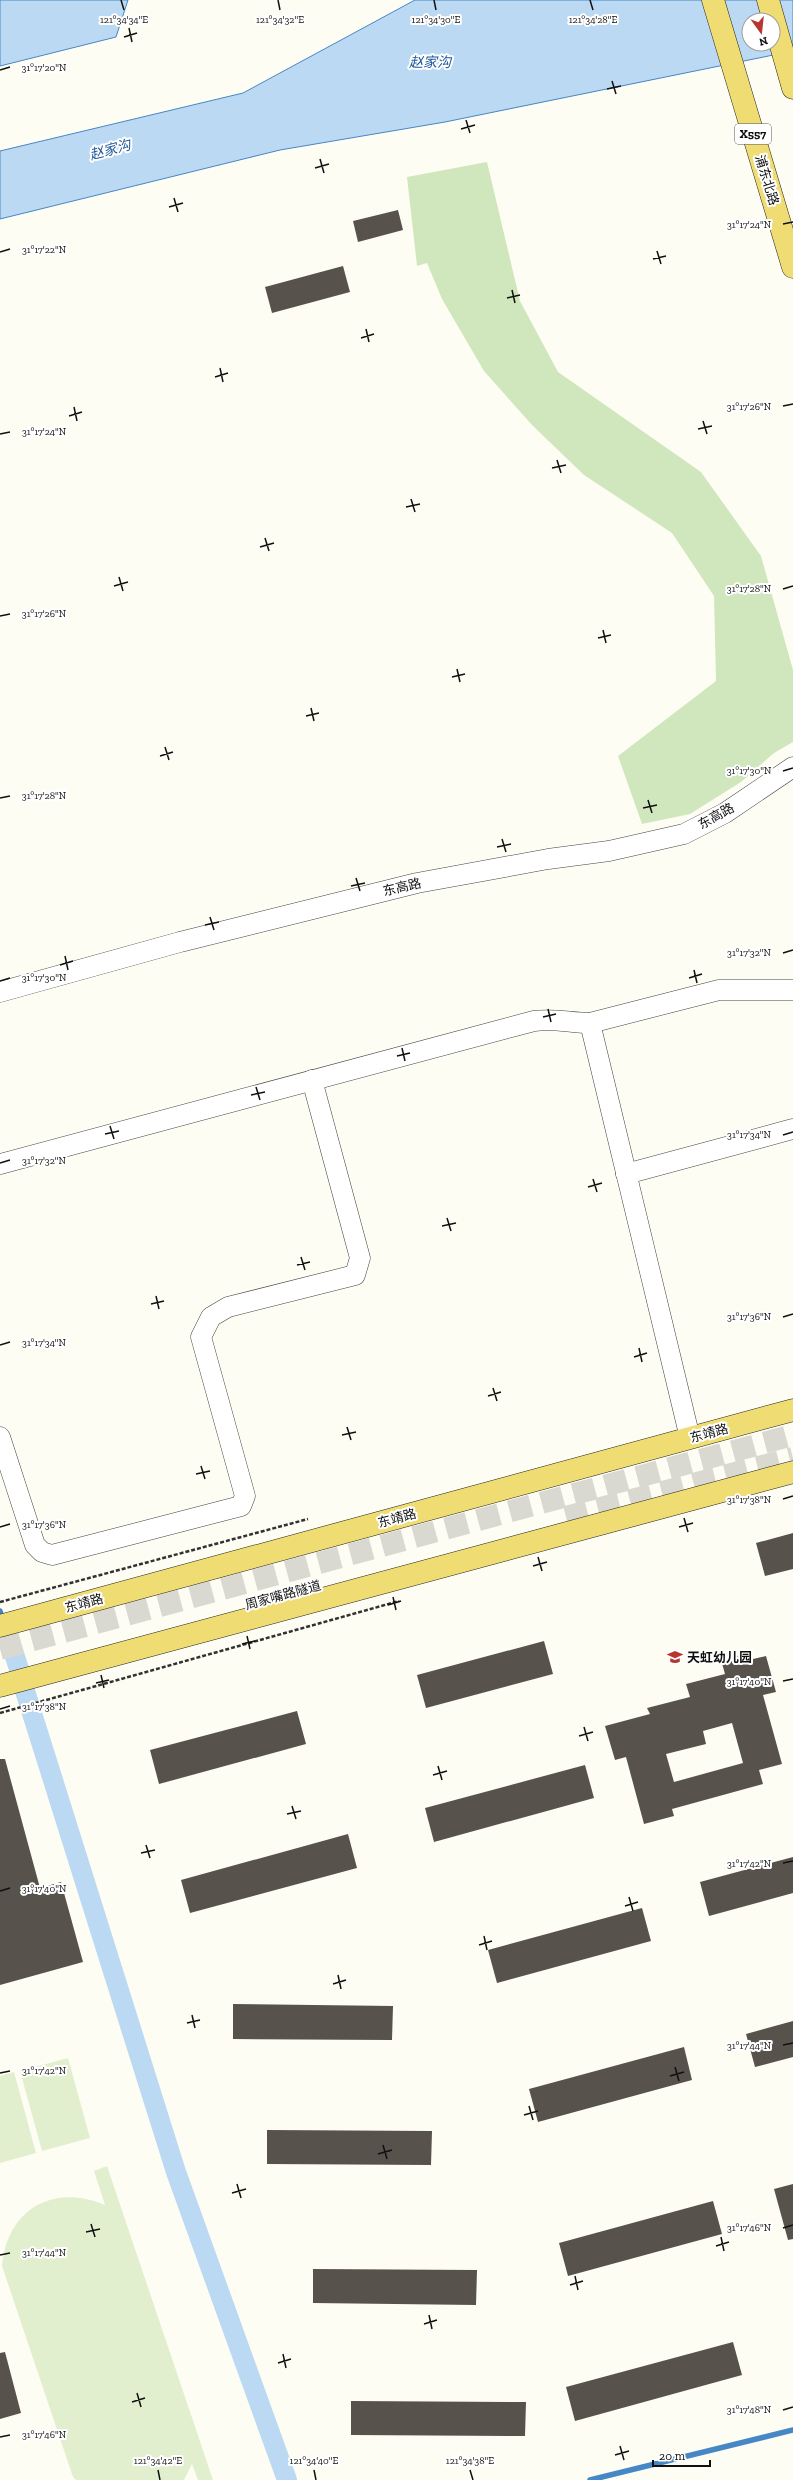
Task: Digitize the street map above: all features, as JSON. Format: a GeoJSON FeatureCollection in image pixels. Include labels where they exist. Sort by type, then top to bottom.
{"type":"FeatureCollection","features":[{"type":"Feature","properties":{"kind":"main road","name":"浦东北路"},"geometry":{"type":"LineString","coordinates":[[713,0],[793,267]]}},
{"type":"Feature","properties":{"kind":"main road"},"geometry":{"type":"LineString","coordinates":[[768,0],[793,88]]}},
{"type":"Feature","properties":{"kind":"main road","name":"东靖路"},"geometry":{"type":"LineString","coordinates":[[0,1626],[793,1410]]}},
{"type":"Feature","properties":{"kind":"main road"},"geometry":{"type":"LineString","coordinates":[[0,1686],[793,1472]]}},
{"type":"Feature","properties":{"kind":"main road","name":"周家嘴路隧道"},"geometry":{"type":"LineString","coordinates":[[0,1672],[566,1517]]}},
{"type":"Feature","properties":{"kind":"street","name":"东高路"},"geometry":{"type":"LineString","coordinates":[[0,992],[180,942],[417,883],[548,859],[609,851],[684,834],[725,813],[793,767]]}},
{"type":"Feature","properties":{"kind":"street"},"geometry":{"type":"LineString","coordinates":[[0,1164],[534,1021],[552,1018],[571,1023],[590,1022],[720,990],[793,990]]}},
{"type":"Feature","properties":{"kind":"street"},"geometry":{"type":"LineString","coordinates":[[590,1022],[690,1438]]}},
{"type":"Feature","properties":{"kind":"street"},"geometry":{"type":"LineString","coordinates":[[0,1437],[35,1545],[42,1552],[52,1555],[241,1506],[245,1496],[202,1337],[211,1317],[228,1307],[355,1275],[360,1258],[312,1080]]}},
{"type":"Feature","properties":{"kind":"street"},"geometry":{"type":"LineString","coordinates":[[626,1174],[793,1129]]}},
{"type":"Feature","properties":{"kind":"path"},"geometry":{"type":"LineString","coordinates":[[0,1602],[38,1592]]}},
{"type":"Feature","properties":{"kind":"path"},"geometry":{"type":"LineString","coordinates":[[0,1712],[70,1693]]}},
{"type":"Feature","properties":{"kind":"green space"},"geometry":{"type":"Polygon","coordinates":[[[487,162],[520,301],[558,372],[701,472],[761,556],[793,670],[793,742],[774,753],[741,782],[690,814],[642,824],[618,756],[716,681],[714,596],[672,533],[584,475],[532,425],[484,371],[442,299],[427,263],[417,266],[407,177],[487,162]]]}},
{"type":"Feature","properties":{"kind":"green space"},"geometry":{"type":"Polygon","coordinates":[[[68,2058],[90,2138],[42,2151],[20,2071],[68,2058]]]}},
{"type":"Feature","properties":{"kind":"green space"},"geometry":{"type":"Polygon","coordinates":[[[14,2072],[36,2153],[0,2163],[0,2076],[14,2072]]]}},
{"type":"Feature","properties":{"kind":"green space"},"geometry":{"type":"Polygon","coordinates":[[[107,2166],[213,2480],[198,2480],[192,2464],[184,2480],[76,2480],[73,2477],[2,2266],[6,2246],[13,2229],[23,2216],[36,2206],[51,2200],[68,2197],[86,2199],[105,2205],[94,2171],[107,2166]]]}},
{"type":"Feature","properties":{"kind":"water"},"geometry":{"type":"Polygon","coordinates":[[[0,0],[128,0],[116,37],[0,66],[0,0]]]}},
{"type":"Feature","properties":{"kind":"water","name":"赵家沟"},"geometry":{"type":"Polygon","coordinates":[[[415,0],[793,0],[793,51],[445,122],[280,150],[0,219],[0,151],[243,93],[415,0]]]}},
{"type":"Feature","properties":{"kind":"building"},"geometry":{"type":"Polygon","coordinates":[[[398,210],[403,230],[358,242],[353,221],[398,210]]]}},
{"type":"Feature","properties":{"kind":"building"},"geometry":{"type":"Polygon","coordinates":[[[343,266],[350,292],[272,313],[265,287],[343,266]]]}},
{"type":"Feature","properties":{"kind":"building"},"geometry":{"type":"Polygon","coordinates":[[[793,1533],[793,1569],[765,1576],[756,1543],[793,1533]]]}},
{"type":"Feature","properties":{"kind":"building"},"geometry":{"type":"Polygon","coordinates":[[[544,1641],[553,1674],[426,1708],[417,1675],[544,1641]]]}},
{"type":"Feature","properties":{"kind":"building"},"geometry":{"type":"Polygon","coordinates":[[[752,1652],[753,1659],[766,1656],[776,1692],[763,1695],[782,1764],[759,1770],[763,1784],[672,1809],[674,1816],[644,1824],[626,1757],[615,1760],[605,1726],[650,1714],[647,1708],[690,1697],[686,1684],[725,1674],[721,1660],[752,1652]],[[732,1723],[703,1731],[706,1744],[666,1754],[674,1782],[743,1763],[732,1723]]]}},
{"type":"Feature","properties":{"kind":"building"},"geometry":{"type":"Polygon","coordinates":[[[297,1711],[306,1744],[159,1784],[150,1750],[297,1711]]]}},
{"type":"Feature","properties":{"kind":"building"},"geometry":{"type":"Polygon","coordinates":[[[0,1759],[5,1759],[40,1888],[61,1882],[83,1962],[0,1985],[0,1759]]]}},
{"type":"Feature","properties":{"kind":"building"},"geometry":{"type":"Polygon","coordinates":[[[585,1765],[594,1798],[434,1842],[425,1808],[585,1765]]]}},
{"type":"Feature","properties":{"kind":"building"},"geometry":{"type":"Polygon","coordinates":[[[348,1834],[357,1868],[190,1913],[181,1880],[348,1834]]]}},
{"type":"Feature","properties":{"kind":"building"},"geometry":{"type":"Polygon","coordinates":[[[793,1857],[793,1893],[709,1916],[700,1882],[793,1857]]]}},
{"type":"Feature","properties":{"kind":"building"},"geometry":{"type":"Polygon","coordinates":[[[642,1908],[651,1941],[497,1983],[488,1950],[642,1908]]]}},
{"type":"Feature","properties":{"kind":"building"},"geometry":{"type":"Polygon","coordinates":[[[233,2004],[393,2006],[392,2040],[233,2039],[233,2004]]]}},
{"type":"Feature","properties":{"kind":"building"},"geometry":{"type":"Polygon","coordinates":[[[793,2021],[793,2057],[755,2067],[746,2034],[793,2021]]]}},
{"type":"Feature","properties":{"kind":"building"},"geometry":{"type":"Polygon","coordinates":[[[684,2047],[692,2080],[538,2122],[529,2089],[684,2047]]]}},
{"type":"Feature","properties":{"kind":"building"},"geometry":{"type":"Polygon","coordinates":[[[267,2130],[432,2131],[431,2165],[267,2164],[267,2130]]]}},
{"type":"Feature","properties":{"kind":"building"},"geometry":{"type":"Polygon","coordinates":[[[793,2184],[793,2239],[788,2240],[774,2189],[793,2184]]]}},
{"type":"Feature","properties":{"kind":"building"},"geometry":{"type":"Polygon","coordinates":[[[713,2201],[722,2234],[568,2276],[559,2243],[713,2201]]]}},
{"type":"Feature","properties":{"kind":"building"},"geometry":{"type":"Polygon","coordinates":[[[313,2269],[477,2270],[476,2305],[313,2303],[313,2269]]]}},
{"type":"Feature","properties":{"kind":"building"},"geometry":{"type":"Polygon","coordinates":[[[733,2342],[742,2375],[575,2421],[566,2387],[733,2342]]]}},
{"type":"Feature","properties":{"kind":"building"},"geometry":{"type":"Polygon","coordinates":[[[5,2352],[21,2413],[0,2419],[0,2353],[5,2352]]]}},
{"type":"Feature","properties":{"kind":"building"},"geometry":{"type":"Polygon","coordinates":[[[351,2401],[526,2402],[525,2436],[351,2435],[351,2401]]]}},
{"type":"Feature","properties":{"kind":"waterway"},"geometry":{"type":"LineString","coordinates":[[8,1635],[19,1669]]}},
{"type":"Feature","properties":{"kind":"waterway"},"geometry":{"type":"LineString","coordinates":[[25,1691],[176,2172],[287,2480]]}},
{"type":"Feature","properties":{"kind":"waterway"},"geometry":{"type":"LineString","coordinates":[[590,2480],[793,2430]]}},
{"type":"Feature","properties":{"kind":"tunnel"},"geometry":{"type":"LineString","coordinates":[[0,1649],[793,1435]]}},
{"type":"Feature","properties":{"kind":"tunnel"},"geometry":{"type":"LineString","coordinates":[[566,1517],[793,1458]]}},
{"type":"Feature","properties":{"kind":"place","name":"天虹幼儿园"},"geometry":{"type":"Point","coordinates":[675,1657]}}]}
